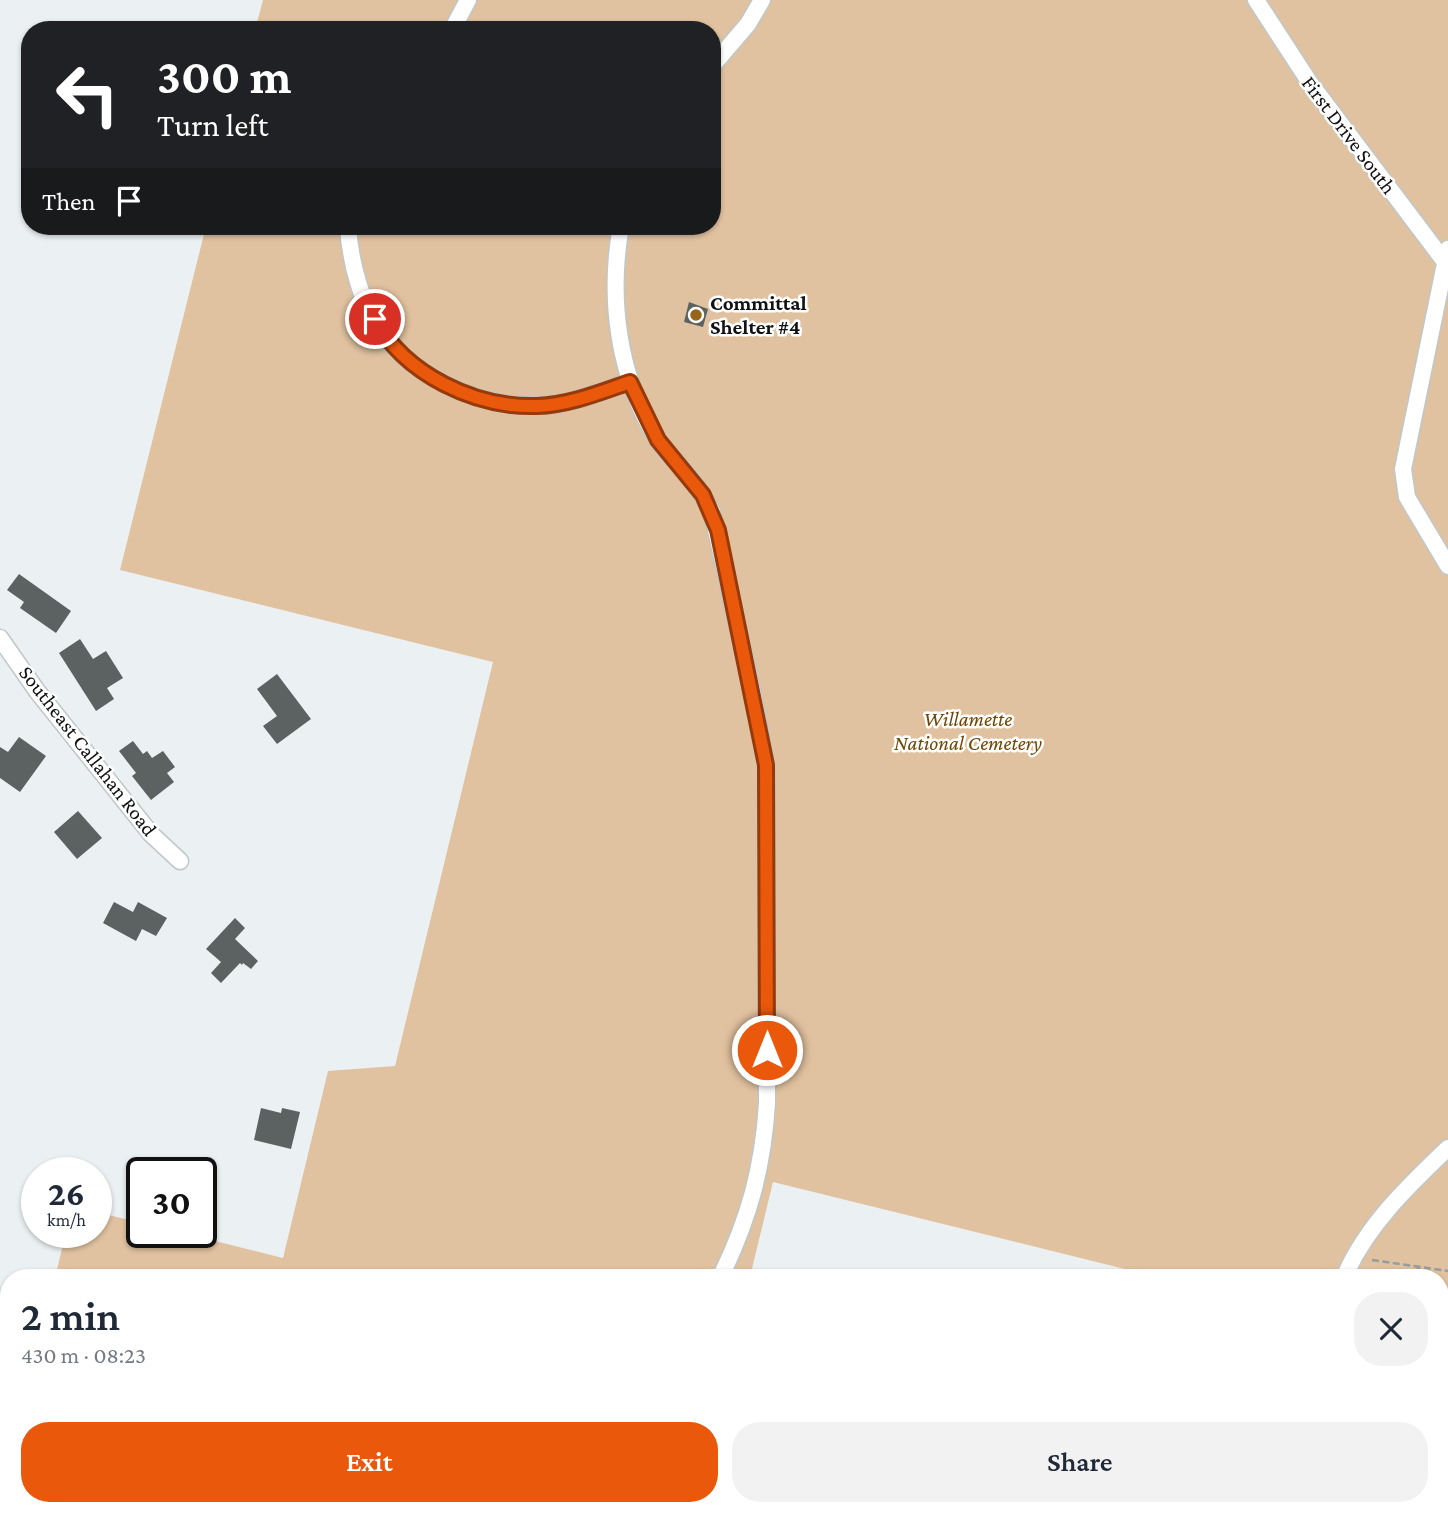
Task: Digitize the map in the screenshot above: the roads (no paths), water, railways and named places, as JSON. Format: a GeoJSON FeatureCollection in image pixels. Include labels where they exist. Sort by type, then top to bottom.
{"type":"FeatureCollection","features":[{"type":"Feature","properties":{"kind":"street"},"geometry":{"type":"LineString","coordinates":[[457,21],[468,0]]}},
{"type":"Feature","properties":{"kind":"street"},"geometry":{"type":"LineString","coordinates":[[721,56],[748,24],[762,0]]}},
{"type":"Feature","properties":{"kind":"street","name":"First Drive South"},"geometry":{"type":"LineString","coordinates":[[1256,0],[1310,83],[1447,259]]}},
{"type":"Feature","properties":{"kind":"street"},"geometry":{"type":"LineString","coordinates":[[348,235],[356,278],[384,336],[413,363],[443,384],[472,396],[503,404],[539,406],[581,399],[630,382]]}},
{"type":"Feature","properties":{"kind":"street"},"geometry":{"type":"LineString","coordinates":[[619,235],[615,261],[615,304],[630,382],[658,440],[703,495],[712,512],[766,765],[765,1134],[759,1173],[747,1218],[724,1269]]}},
{"type":"Feature","properties":{"kind":"street"},"geometry":{"type":"LineString","coordinates":[[1447,259],[1403,469],[1407,498],[1448,566]]}},
{"type":"Feature","properties":{"kind":"street","name":"Southeast Callahan Road"},"geometry":{"type":"LineString","coordinates":[[0,638],[37,691],[151,834],[180,861]]}},
{"type":"Feature","properties":{"kind":"street"},"geometry":{"type":"LineString","coordinates":[[1348,1269],[1353,1258],[1395,1202],[1448,1148]]}},
{"type":"Feature","properties":{"kind":"place","name":"Committal Shelter #4"},"geometry":{"type":"Point","coordinates":[696,315]}},
{"type":"Feature","properties":{"kind":"park label","name":"Willamette National Cemetery"},"geometry":{"type":"Point","coordinates":[968,731]}}]}
